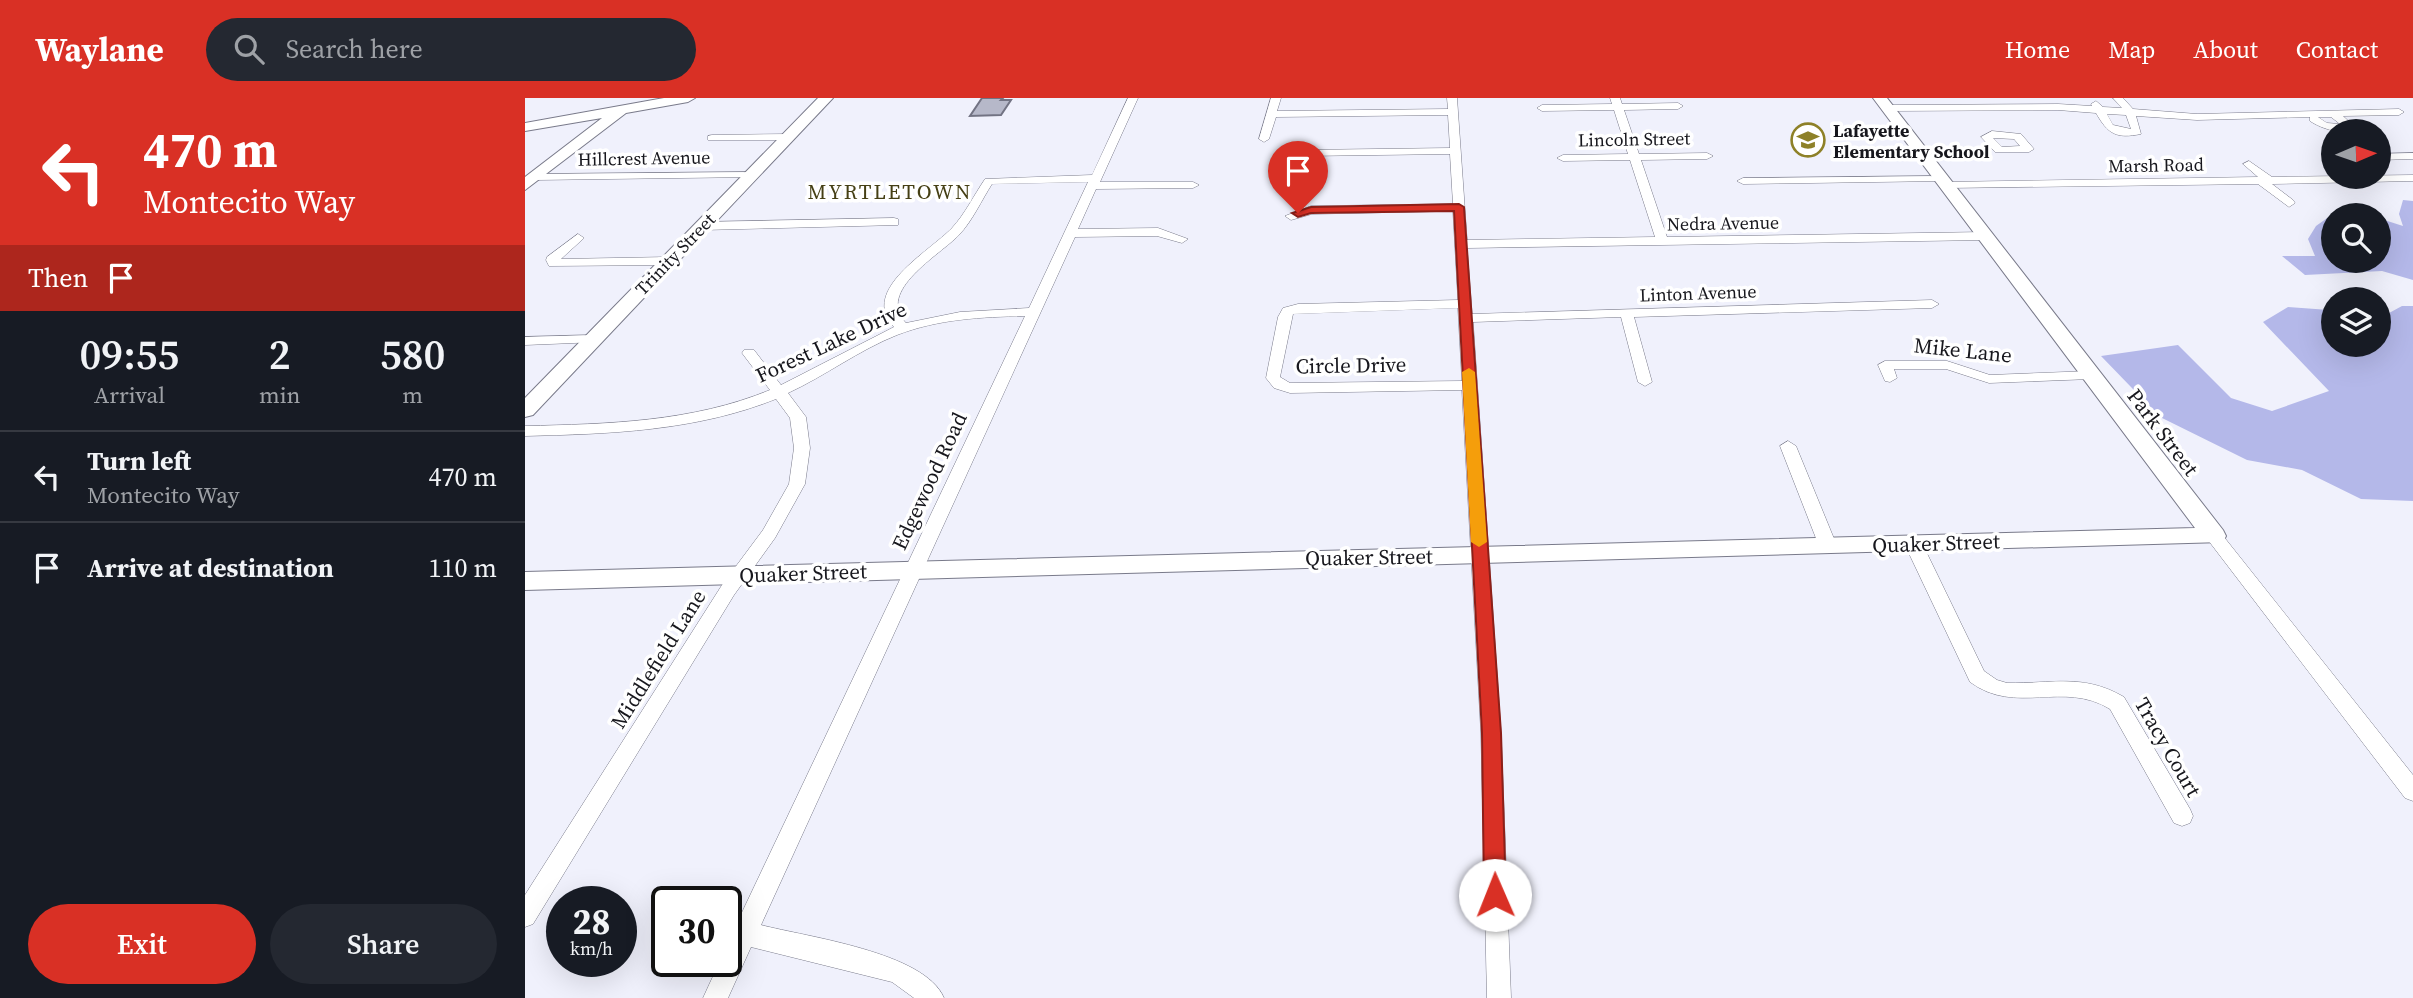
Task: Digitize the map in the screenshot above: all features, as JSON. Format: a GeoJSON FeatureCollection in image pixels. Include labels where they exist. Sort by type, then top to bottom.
{"type":"FeatureCollection","features":[{"type":"Feature","properties":{"kind":"street"},"geometry":{"type":"LineString","coordinates":[[525,127],[683,98]]}},
{"type":"Feature","properties":{"kind":"street","name":"Trinity Street"},"geometry":{"type":"LineString","coordinates":[[525,411],[826,98]]}},
{"type":"Feature","properties":{"kind":"street","name":"Edgewood Road"},"geometry":{"type":"LineString","coordinates":[[715,998],[1133,98]]}},
{"type":"Feature","properties":{"kind":"street"},"geometry":{"type":"LineString","coordinates":[[1264,139],[1276,98]]}},
{"type":"Feature","properties":{"kind":"street"},"geometry":{"type":"LineString","coordinates":[[2093,98],[2114,131],[2137,132],[2130,113],[2118,98]]}},
{"type":"Feature","properties":{"kind":"street"},"geometry":{"type":"LineString","coordinates":[[1542,108],[1617,102],[1678,106]]}},
{"type":"Feature","properties":{"kind":"street"},"geometry":{"type":"LineString","coordinates":[[1617,102],[1662,241]]}},
{"type":"Feature","properties":{"kind":"street"},"geometry":{"type":"LineString","coordinates":[[1884,103],[2099,110],[2197,117],[2336,116],[2399,112]]}},
{"type":"Feature","properties":{"kind":"street","name":"Park Street"},"geometry":{"type":"LineString","coordinates":[[1884,103],[2214,536],[2413,791]]}},
{"type":"Feature","properties":{"kind":"street"},"geometry":{"type":"LineString","coordinates":[[1271,114],[1453,105],[1491,733],[1499,998]]}},
{"type":"Feature","properties":{"kind":"street"},"geometry":{"type":"LineString","coordinates":[[1968,107],[1984,125]]}},
{"type":"Feature","properties":{"kind":"street"},"geometry":{"type":"LineString","coordinates":[[531,181],[623,108]]}},
{"type":"Feature","properties":{"kind":"street"},"geometry":{"type":"LineString","coordinates":[[2309,116],[2324,126],[2351,128],[2336,116]]}},
{"type":"Feature","properties":{"kind":"street"},"geometry":{"type":"LineString","coordinates":[[712,138],[789,137]]}},
{"type":"Feature","properties":{"kind":"street"},"geometry":{"type":"LineString","coordinates":[[1304,153],[1455,151]]}},
{"type":"Feature","properties":{"kind":"street","name":"Lincoln Street"},"geometry":{"type":"LineString","coordinates":[[1563,158],[1707,156]]}},
{"type":"Feature","properties":{"kind":"street"},"geometry":{"type":"LineString","coordinates":[[2391,157],[2413,156]]}},
{"type":"Feature","properties":{"kind":"street"},"geometry":{"type":"LineString","coordinates":[[2249,164],[2289,203]]}},
{"type":"Feature","properties":{"kind":"street","name":"Hillcrest Avenue"},"geometry":{"type":"LineString","coordinates":[[531,181],[753,174]]}},
{"type":"Feature","properties":{"kind":"street"},"geometry":{"type":"LineString","coordinates":[[2391,178],[2413,178]]}},
{"type":"Feature","properties":{"kind":"street","name":"Marsh Road"},"geometry":{"type":"LineString","coordinates":[[1943,182],[2321,179]]}},
{"type":"Feature","properties":{"kind":"street"},"geometry":{"type":"LineString","coordinates":[[903,328],[897,324],[892,312],[893,298],[900,283],[923,256],[954,233],[991,180],[1193,185]]}},
{"type":"Feature","properties":{"kind":"street"},"geometry":{"type":"LineString","coordinates":[[1743,181],[1943,182]]}},
{"type":"Feature","properties":{"kind":"street"},"geometry":{"type":"LineString","coordinates":[[2381,189],[2387,193]]}},
{"type":"Feature","properties":{"kind":"street"},"geometry":{"type":"LineString","coordinates":[[1291,216],[1311,210],[1459,207]]}},
{"type":"Feature","properties":{"kind":"street"},"geometry":{"type":"LineString","coordinates":[[702,226],[894,222]]}},
{"type":"Feature","properties":{"kind":"street"},"geometry":{"type":"LineString","coordinates":[[1068,233],[1158,232],[1182,239]]}},
{"type":"Feature","properties":{"kind":"street","name":"Nedra Avenue"},"geometry":{"type":"LineString","coordinates":[[1461,244],[1985,236]]}},
{"type":"Feature","properties":{"kind":"street"},"geometry":{"type":"LineString","coordinates":[[578,238],[552,260],[669,261]]}},
{"type":"Feature","properties":{"kind":"street","name":"Linton Avenue"},"geometry":{"type":"LineString","coordinates":[[1465,311],[1627,315],[1932,304]]}},
{"type":"Feature","properties":{"kind":"street","name":"Circle Drive"},"geometry":{"type":"LineString","coordinates":[[1465,311],[1310,306],[1288,311],[1273,378],[1279,384],[1290,388],[1469,385]]}},
{"type":"Feature","properties":{"kind":"street","name":"Forest Lake Drive"},"geometry":{"type":"LineString","coordinates":[[525,431],[629,428],[668,424],[714,414],[781,392],[903,328],[961,315],[1032,312]]}},
{"type":"Feature","properties":{"kind":"street"},"geometry":{"type":"LineString","coordinates":[[1627,315],[1644,382]]}},
{"type":"Feature","properties":{"kind":"street"},"geometry":{"type":"LineString","coordinates":[[525,341],[593,339]]}},
{"type":"Feature","properties":{"kind":"street","name":"Middlefield Lane"},"geometry":{"type":"LineString","coordinates":[[525,916],[779,517],[800,471],[801,426],[781,392],[749,353]]}},
{"type":"Feature","properties":{"kind":"street","name":"Mike Lane"},"geometry":{"type":"LineString","coordinates":[[1890,378],[1885,365],[1947,365],[1989,379],[2091,375]]}},
{"type":"Feature","properties":{"kind":"street"},"geometry":{"type":"LineString","coordinates":[[1788,446],[1828,546]]}},
{"type":"Feature","properties":{"kind":"street","name":"Quaker Street"},"geometry":{"type":"LineString","coordinates":[[525,581],[2214,536]]}},
{"type":"Feature","properties":{"kind":"street","name":"Tracy Court"},"geometry":{"type":"LineString","coordinates":[[1913,543],[1977,676],[1985,685],[2003,691],[2086,687],[2103,691],[2117,703],[2182,816]]}},
{"type":"Feature","properties":{"kind":"street"},"geometry":{"type":"LineString","coordinates":[[744,933],[897,971],[917,983],[932,998]]}},
{"type":"Feature","properties":{"kind":"shaded area"},"geometry":{"type":"Polygon","coordinates":[[[2403,200],[2413,201],[2413,280],[2389,273],[2391,273],[2391,222],[2403,226],[2399,214],[2403,200]]]}},
{"type":"Feature","properties":{"kind":"shaded area"},"geometry":{"type":"Polygon","coordinates":[[[2321,222],[2321,273],[2344,273],[2305,275],[2282,256],[2315,256],[2308,239],[2321,222]]]}},
{"type":"Feature","properties":{"kind":"shaded area"},"geometry":{"type":"Polygon","coordinates":[[[2402,306],[2413,306],[2413,501],[2361,499],[2302,470],[2247,460],[2160,417],[2101,356],[2178,345],[2231,398],[2272,411],[2329,391],[2263,322],[2288,307],[2321,309],[2321,357],[2391,357],[2391,312],[2402,306]]]}},
{"type":"Feature","properties":{"kind":"building"},"geometry":{"type":"Polygon","coordinates":[[[982,98],[1011,100],[1001,115],[970,116],[982,98]]]}},
{"type":"Feature","properties":{"kind":"slow traffic"},"geometry":{"type":"LineString","coordinates":[[1469,372],[1479,542]]}},
{"type":"Feature","properties":{"kind":"place","name":"Lafayette Elementary School"},"geometry":{"type":"Point","coordinates":[1808,140]}},
{"type":"Feature","properties":{"kind":"district","name":"MYRTLETOWN"},"geometry":{"type":"Point","coordinates":[890,191]}},
{"type":"Feature","properties":{"kind":"route"},"geometry":{"type":"LineString","coordinates":[[1298,213],[1311,210],[1459,207],[1491,733],[1495,895]]}}]}
